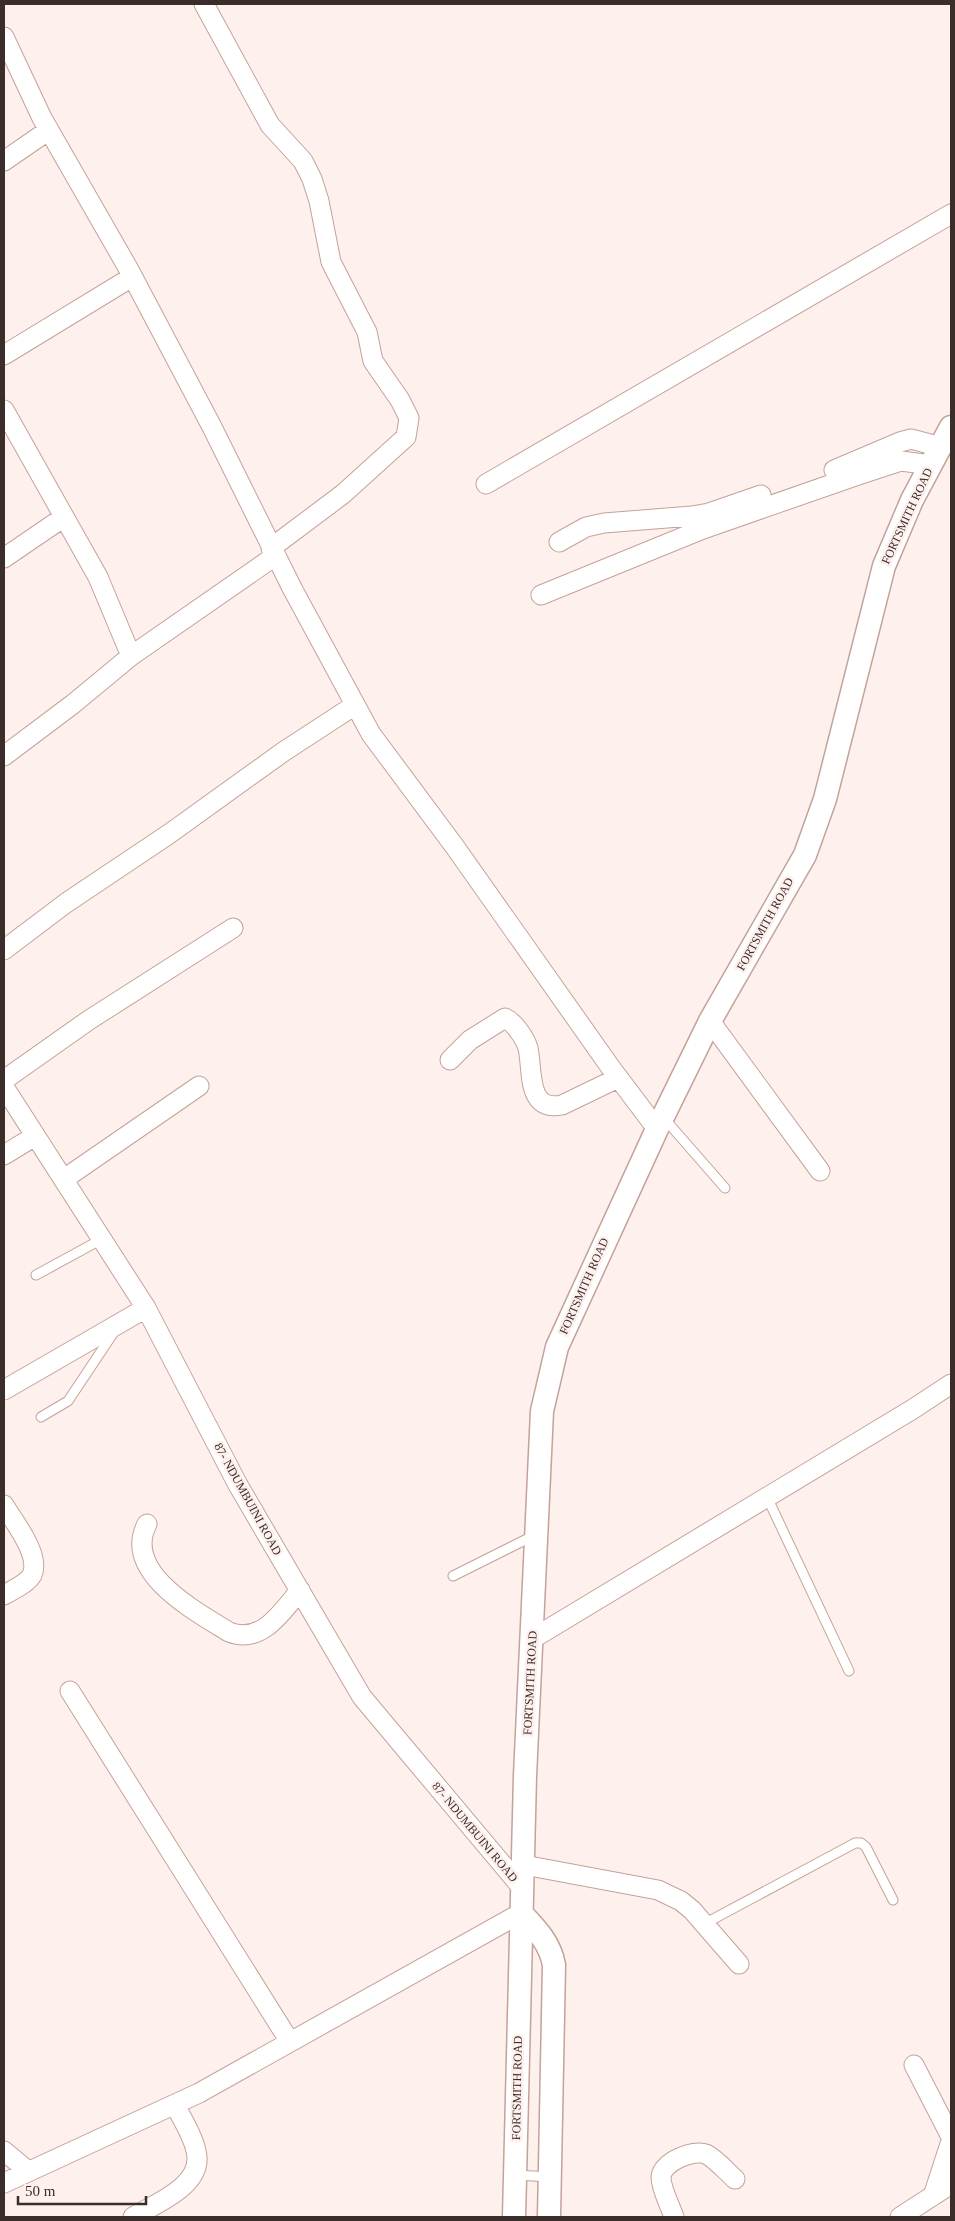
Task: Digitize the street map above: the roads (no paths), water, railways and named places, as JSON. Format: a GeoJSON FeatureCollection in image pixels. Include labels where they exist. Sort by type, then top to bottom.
{"type":"FeatureCollection","features":[{"type":"Feature","properties":{"kind":"street"},"geometry":{"type":"LineString","coordinates":[[4,756],[73,704],[131,656],[273,552],[343,494],[406,437],[409,418],[400,400],[373,361],[367,332],[331,262],[319,201],[312,179],[302,161],[270,125],[204,4]]}},
{"type":"Feature","properties":{"kind":"street"},"geometry":{"type":"LineString","coordinates":[[4,37],[49,130],[132,277],[212,426],[273,552],[372,734],[618,1078],[660,1123]]}},
{"type":"Feature","properties":{"kind":"street"},"geometry":{"type":"LineString","coordinates":[[4,161],[49,130]]}},
{"type":"Feature","properties":{"kind":"street"},"geometry":{"type":"LineString","coordinates":[[486,484],[951,214]]}},
{"type":"Feature","properties":{"kind":"street"},"geometry":{"type":"LineString","coordinates":[[4,355],[132,277]]}},
{"type":"Feature","properties":{"kind":"street"},"geometry":{"type":"LineString","coordinates":[[4,410],[98,577],[131,656]]}},
{"type":"Feature","properties":{"kind":"street"},"geometry":{"type":"LineString","coordinates":[[559,542],[586,527],[604,523],[709,513],[842,467],[900,442],[911,440],[944,443]]}},
{"type":"Feature","properties":{"kind":"street"},"geometry":{"type":"LineString","coordinates":[[541,595],[703,529],[901,461],[944,443]]}},
{"type":"Feature","properties":{"kind":"street","name":"FORTSMITH ROAD"},"geometry":{"type":"LineString","coordinates":[[514,2217],[525,1776],[542,1411],[557,1347],[660,1123],[710,1021],[804,855],[825,799],[884,566],[912,500],[944,443]]}},
{"type":"Feature","properties":{"kind":"street"},"geometry":{"type":"LineString","coordinates":[[4,558],[64,517]]}},
{"type":"Feature","properties":{"kind":"street"},"geometry":{"type":"LineString","coordinates":[[4,950],[66,903],[169,834],[282,752],[355,705]]}},
{"type":"Feature","properties":{"kind":"street"},"geometry":{"type":"LineString","coordinates":[[4,1080],[88,1020],[233,928]]}},
{"type":"Feature","properties":{"kind":"street"},"geometry":{"type":"LineString","coordinates":[[450,1060],[470,1040],[505,1018],[510,1020],[525,1041],[528,1048],[529,1074],[540,1100],[544,1104],[552,1107],[562,1104],[618,1078]]}},
{"type":"Feature","properties":{"kind":"street"},"geometry":{"type":"LineString","coordinates":[[710,1021],[820,1171]]}},
{"type":"Feature","properties":{"kind":"street"},"geometry":{"type":"LineString","coordinates":[[64,1179],[199,1086]]}},
{"type":"Feature","properties":{"kind":"street","name":"87- NDUMBUINI ROAD"},"geometry":{"type":"LineString","coordinates":[[4,1087],[146,1308],[238,1484],[362,1697],[523,1889]]}},
{"type":"Feature","properties":{"kind":"street"},"geometry":{"type":"LineString","coordinates":[[4,1155],[35,1136]]}},
{"type":"Feature","properties":{"kind":"street"},"geometry":{"type":"LineString","coordinates":[[4,1390],[146,1308]]}},
{"type":"Feature","properties":{"kind":"street"},"geometry":{"type":"LineString","coordinates":[[532,1639],[951,1384]]}},
{"type":"Feature","properties":{"kind":"street"},"geometry":{"type":"LineString","coordinates":[[4,1505],[34,1559],[32,1575],[4,1595]]}},
{"type":"Feature","properties":{"kind":"street"},"geometry":{"type":"LineString","coordinates":[[147,1524],[142,1534],[141,1548],[144,1558],[158,1581],[167,1590],[238,1636],[251,1635],[261,1631],[282,1612],[300,1590]]}},
{"type":"Feature","properties":{"kind":"street"},"geometry":{"type":"LineString","coordinates":[[70,1691],[290,2042]]}},
{"type":"Feature","properties":{"kind":"street"},"geometry":{"type":"LineString","coordinates":[[524,1865],[658,1890],[680,1901],[704,1924],[739,1964]]}},
{"type":"Feature","properties":{"kind":"street"},"geometry":{"type":"LineString","coordinates":[[4,2183],[175,2105],[521,1913],[544,1938],[551,1950],[554,1965],[549,2217]]}},
{"type":"Feature","properties":{"kind":"street"},"geometry":{"type":"LineString","coordinates":[[914,2065],[951,2137]]}},
{"type":"Feature","properties":{"kind":"street"},"geometry":{"type":"LineString","coordinates":[[133,2217],[172,2195],[186,2183],[195,2170],[196,2150],[175,2105]]}},
{"type":"Feature","properties":{"kind":"street"},"geometry":{"type":"LineString","coordinates":[[933,2196],[951,2141]]}},
{"type":"Feature","properties":{"kind":"street"},"geometry":{"type":"LineString","coordinates":[[4,2151],[28,2171]]}},
{"type":"Feature","properties":{"kind":"street"},"geometry":{"type":"LineString","coordinates":[[674,2217],[661,2176],[664,2167],[672,2162],[698,2153],[706,2154],[735,2179]]}},
{"type":"Feature","properties":{"kind":"street"},"geometry":{"type":"LineString","coordinates":[[900,2217],[951,2184]]}},
{"type":"Feature","properties":{"kind":"lane"},"geometry":{"type":"LineString","coordinates":[[660,1123],[725,1188]]}},
{"type":"Feature","properties":{"kind":"lane"},"geometry":{"type":"LineString","coordinates":[[36,1275],[102,1240]]}},
{"type":"Feature","properties":{"kind":"lane"},"geometry":{"type":"LineString","coordinates":[[41,1417],[61,1406],[72,1396],[120,1324]]}},
{"type":"Feature","properties":{"kind":"lane"},"geometry":{"type":"LineString","coordinates":[[767,1497],[849,1671]]}},
{"type":"Feature","properties":{"kind":"lane"},"geometry":{"type":"LineString","coordinates":[[453,1576],[537,1534]]}},
{"type":"Feature","properties":{"kind":"lane"},"geometry":{"type":"LineString","coordinates":[[704,1924],[856,1843],[861,1843],[866,1847],[893,1900]]}},
{"type":"Feature","properties":{"kind":"lane"},"geometry":{"type":"LineString","coordinates":[[515,2175],[550,2177]]}}]}
